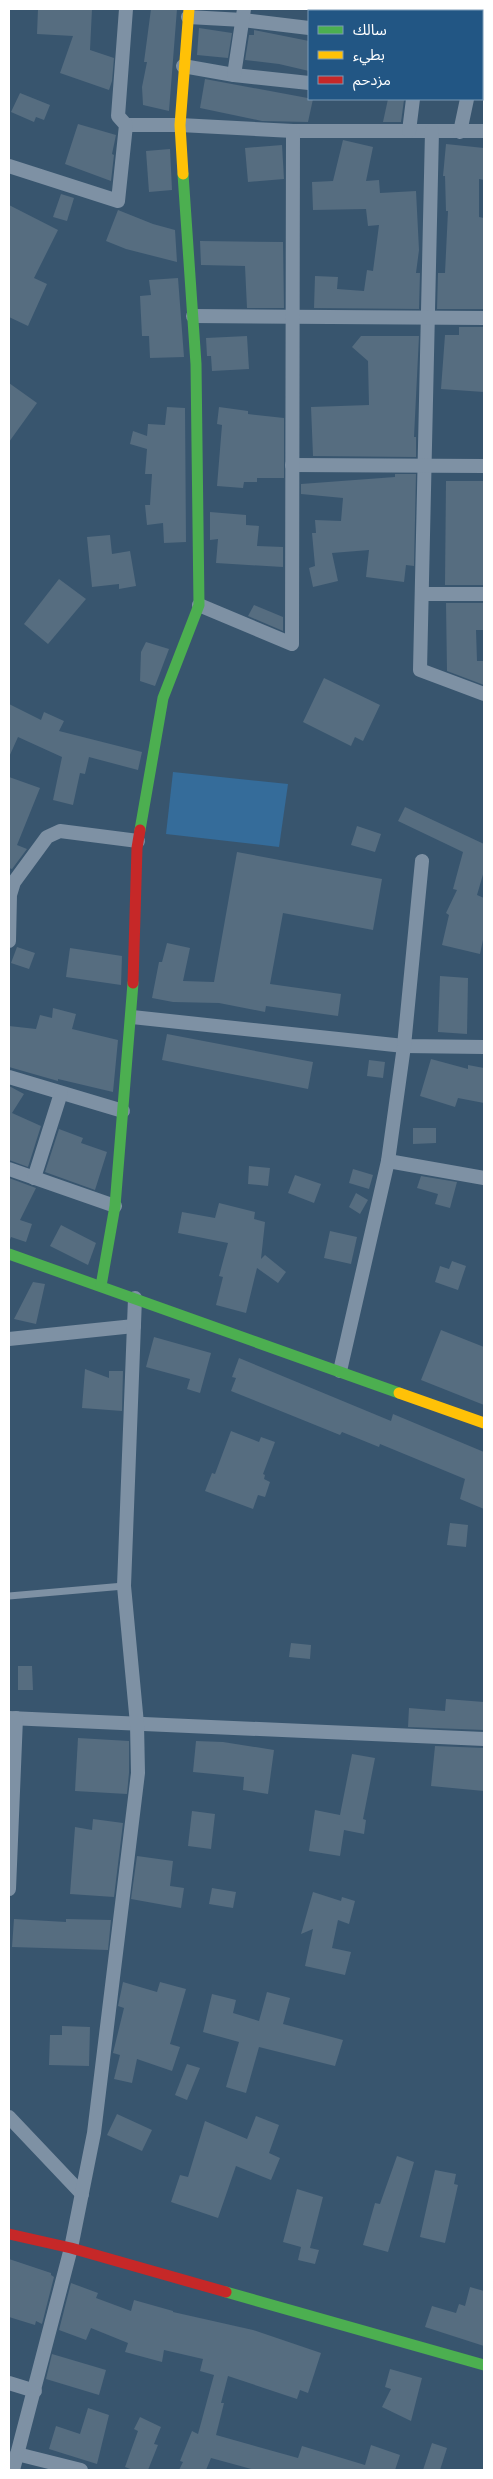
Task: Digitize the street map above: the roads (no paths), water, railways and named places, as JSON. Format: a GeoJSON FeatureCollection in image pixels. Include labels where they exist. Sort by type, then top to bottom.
{"type":"FeatureCollection","features":[{"type":"Feature","properties":{"kind":"street"},"geometry":{"type":"LineString","coordinates":[[9,166],[118,201],[126,126],[118,116],[126,9]]}},
{"type":"Feature","properties":{"kind":"street"},"geometry":{"type":"LineString","coordinates":[[101,1286],[115,1206],[132,1017],[138,841],[163,698],[199,605],[196,364],[180,125],[183,66],[189,13],[244,14],[308,28]]}},
{"type":"Feature","properties":{"kind":"street"},"geometry":{"type":"LineString","coordinates":[[234,75],[244,14]]}},
{"type":"Feature","properties":{"kind":"street"},"geometry":{"type":"LineString","coordinates":[[183,66],[234,75],[308,83]]}},
{"type":"Feature","properties":{"kind":"street"},"geometry":{"type":"LineString","coordinates":[[409,131],[413,100]]}},
{"type":"Feature","properties":{"kind":"street"},"geometry":{"type":"LineString","coordinates":[[460,132],[467,100]]}},
{"type":"Feature","properties":{"kind":"street"},"geometry":{"type":"LineString","coordinates":[[126,126],[180,125],[293,131],[484,131]]}},
{"type":"Feature","properties":{"kind":"street"},"geometry":{"type":"LineString","coordinates":[[199,605],[292,644],[293,131]]}},
{"type":"Feature","properties":{"kind":"street"},"geometry":{"type":"LineString","coordinates":[[432,131],[420,670],[484,694]]}},
{"type":"Feature","properties":{"kind":"street"},"geometry":{"type":"LineString","coordinates":[[193,316],[484,318]]}},
{"type":"Feature","properties":{"kind":"street"},"geometry":{"type":"LineString","coordinates":[[292,465],[484,466]]}},
{"type":"Feature","properties":{"kind":"street"},"geometry":{"type":"LineString","coordinates":[[422,594],[484,594]]}},
{"type":"Feature","properties":{"kind":"street"},"geometry":{"type":"LineString","coordinates":[[9,941],[10,895],[14,876],[46,837],[60,831],[138,841]]}},
{"type":"Feature","properties":{"kind":"street"},"geometry":{"type":"LineString","coordinates":[[340,1370],[388,1161],[404,1046],[422,861]]}},
{"type":"Feature","properties":{"kind":"street"},"geometry":{"type":"LineString","coordinates":[[132,1017],[404,1046],[484,1047]]}},
{"type":"Feature","properties":{"kind":"street"},"geometry":{"type":"LineString","coordinates":[[9,1077],[124,1111]]}},
{"type":"Feature","properties":{"kind":"street"},"geometry":{"type":"LineString","coordinates":[[34,1178],[61,1093]]}},
{"type":"Feature","properties":{"kind":"street"},"geometry":{"type":"LineString","coordinates":[[388,1161],[484,1178]]}},
{"type":"Feature","properties":{"kind":"street"},"geometry":{"type":"LineString","coordinates":[[9,1169],[115,1206]]}},
{"type":"Feature","properties":{"kind":"street"},"geometry":{"type":"LineString","coordinates":[[9,1254],[340,1370],[484,1423]]}},
{"type":"Feature","properties":{"kind":"street"},"geometry":{"type":"LineString","coordinates":[[14,2470],[71,2248],[94,2133],[137,1783],[137,1724],[124,1586],[135,1298]]}},
{"type":"Feature","properties":{"kind":"street"},"geometry":{"type":"LineString","coordinates":[[9,1339],[134,1326]]}},
{"type":"Feature","properties":{"kind":"street"},"geometry":{"type":"LineString","coordinates":[[9,1889],[13,1718],[484,1739]]}},
{"type":"Feature","properties":{"kind":"street"},"geometry":{"type":"LineString","coordinates":[[9,2117],[82,2194]]}},
{"type":"Feature","properties":{"kind":"street"},"geometry":{"type":"LineString","coordinates":[[9,2234],[71,2248],[484,2365]]}},
{"type":"Feature","properties":{"kind":"street"},"geometry":{"type":"LineString","coordinates":[[9,2383],[35,2391]]}},
{"type":"Feature","properties":{"kind":"street"},"geometry":{"type":"LineString","coordinates":[[18,2454],[81,2470]]}},
{"type":"Feature","properties":{"kind":"lane"},"geometry":{"type":"LineString","coordinates":[[9,1596],[124,1586]]}}]}
